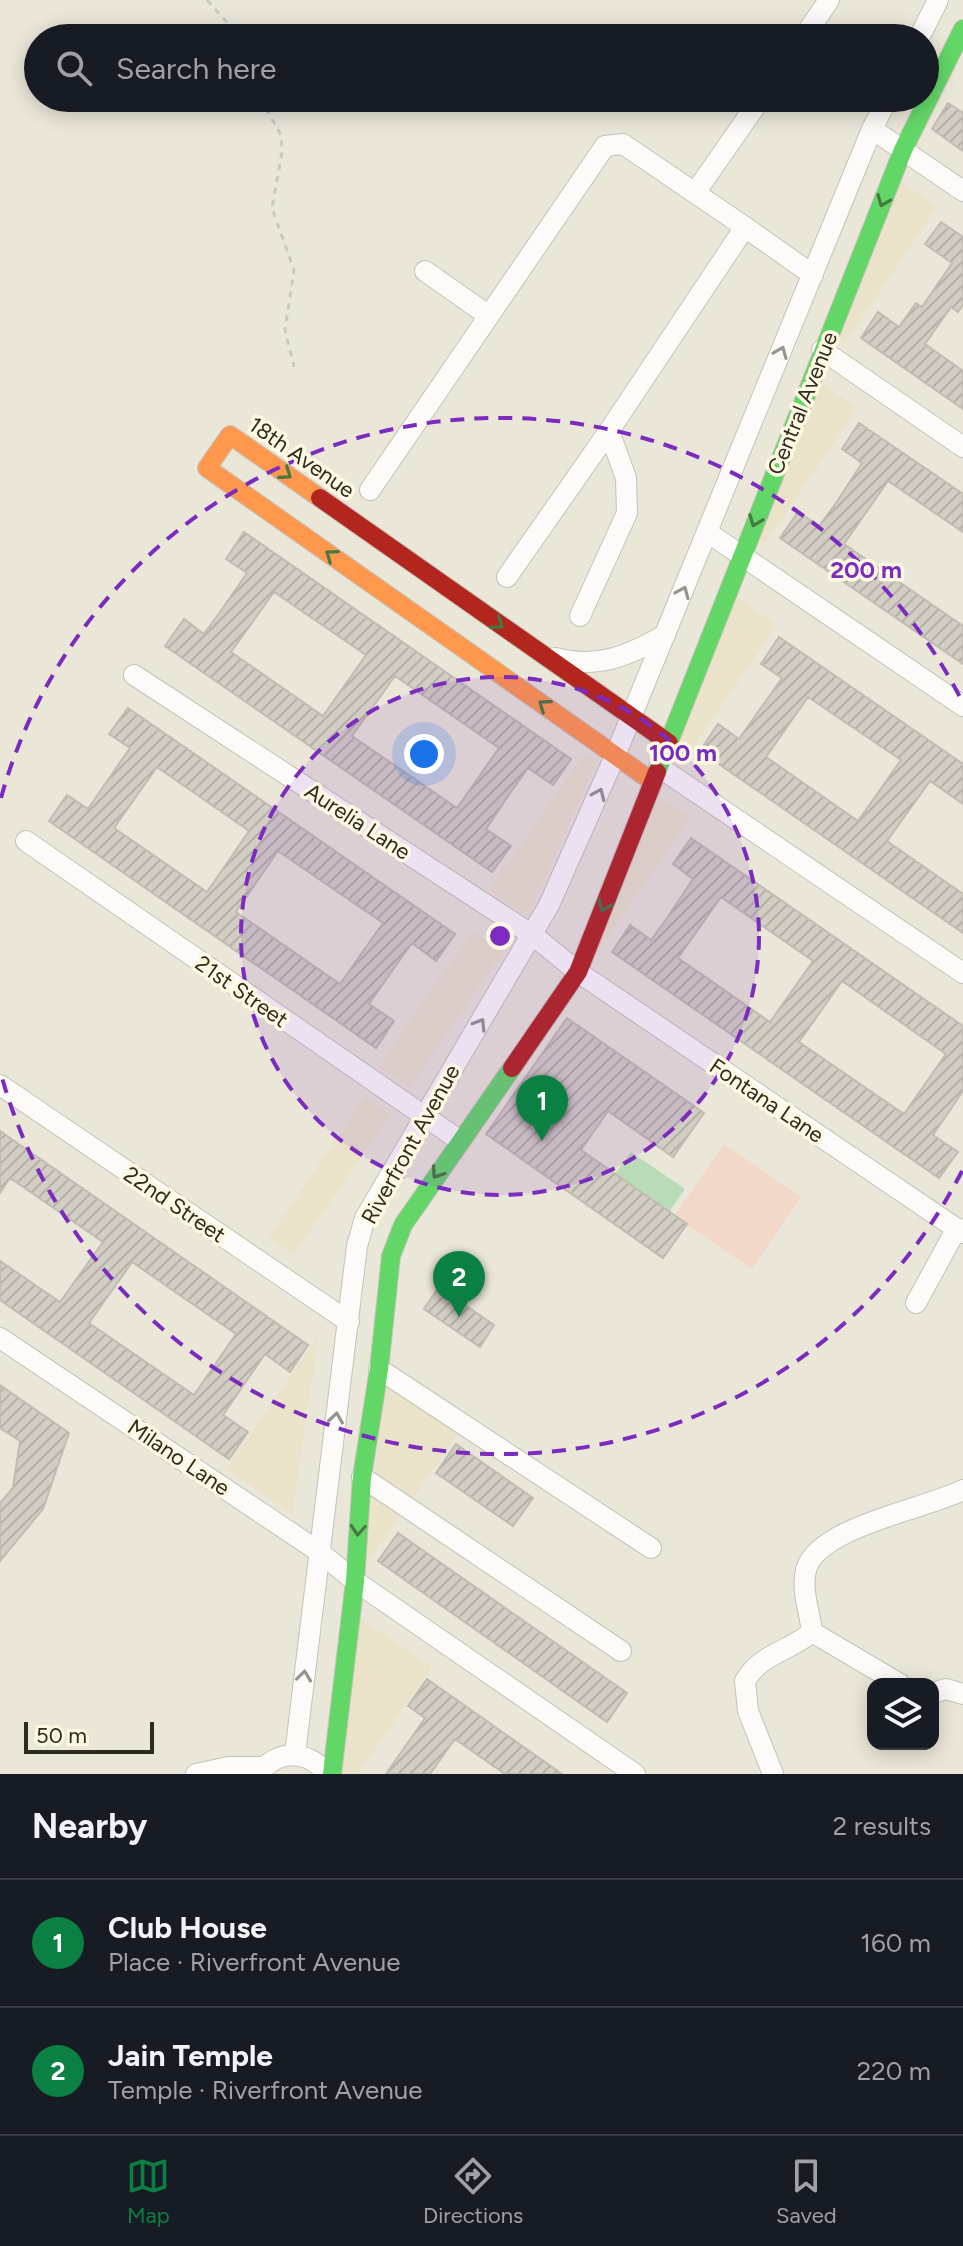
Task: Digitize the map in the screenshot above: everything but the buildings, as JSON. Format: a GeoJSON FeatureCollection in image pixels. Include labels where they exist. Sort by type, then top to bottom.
{"type":"FeatureCollection","features":[{"type":"Feature","properties":{"kind":"street"},"geometry":{"type":"LineString","coordinates":[[813,24],[829,0]]}},
{"type":"Feature","properties":{"kind":"street"},"geometry":{"type":"LineString","coordinates":[[926,24],[938,0]]}},
{"type":"Feature","properties":{"kind":"street","name":"Central Avenue"},"geometry":{"type":"LineString","coordinates":[[939,77],[963,29]]}},
{"type":"Feature","properties":{"kind":"street"},"geometry":{"type":"LineString","coordinates":[[695,193],[751,112]]}},
{"type":"Feature","properties":{"kind":"street","name":"Central Avenue"},"geometry":{"type":"LineString","coordinates":[[630,716],[881,112]]}},
{"type":"Feature","properties":{"kind":"street","name":"Central Avenue"},"geometry":{"type":"LineString","coordinates":[[656,774],[822,350],[903,150],[922,112]]}},
{"type":"Feature","properties":{"kind":"street"},"geometry":{"type":"LineString","coordinates":[[872,129],[963,191]]}},
{"type":"Feature","properties":{"kind":"street"},"geometry":{"type":"LineString","coordinates":[[370,490],[605,146],[623,144],[813,275]]}},
{"type":"Feature","properties":{"kind":"street"},"geometry":{"type":"LineString","coordinates":[[507,577],[745,227]]}},
{"type":"Feature","properties":{"kind":"street"},"geometry":{"type":"LineString","coordinates":[[425,271],[489,316]]}},
{"type":"Feature","properties":{"kind":"street"},"geometry":{"type":"LineString","coordinates":[[822,350],[963,447]]}},
{"type":"Feature","properties":{"kind":"street"},"geometry":{"type":"LineString","coordinates":[[580,616],[627,513],[626,478],[609,431]]}},
{"type":"Feature","properties":{"kind":"street","name":"18th Avenue"},"geometry":{"type":"LineString","coordinates":[[656,774],[615,756],[207,468],[230,435],[669,743]]}},
{"type":"Feature","properties":{"kind":"street"},"geometry":{"type":"LineString","coordinates":[[707,532],[963,706]]}},
{"type":"Feature","properties":{"kind":"street"},"geometry":{"type":"LineString","coordinates":[[540,654],[584,665],[609,661],[665,635]]}},
{"type":"Feature","properties":{"kind":"street","name":"Aurelia Lane"},"geometry":{"type":"LineString","coordinates":[[134,675],[534,936],[578,972]]}},
{"type":"Feature","properties":{"kind":"street","name":"Riverfront Avenue"},"geometry":{"type":"LineString","coordinates":[[295,1754],[357,1246],[365,1218],[422,1117],[534,936],[630,716]]}},
{"type":"Feature","properties":{"kind":"street"},"geometry":{"type":"LineString","coordinates":[[656,774],[963,973]]}},
{"type":"Feature","properties":{"kind":"street","name":"Riverfront Avenue"},"geometry":{"type":"LineString","coordinates":[[330,1774],[355,1581],[362,1477],[379,1369],[391,1256],[403,1225],[578,972],[656,774]]}},
{"type":"Feature","properties":{"kind":"street","name":"21st Street"},"geometry":{"type":"LineString","coordinates":[[26,841],[459,1140]]}},
{"type":"Feature","properties":{"kind":"street","name":"Fontana Lane"},"geometry":{"type":"LineString","coordinates":[[578,972],[960,1231]]}},
{"type":"Feature","properties":{"kind":"street","name":"22nd Street"},"geometry":{"type":"LineString","coordinates":[[0,1085],[349,1322]]}},
{"type":"Feature","properties":{"kind":"street"},"geometry":{"type":"LineString","coordinates":[[916,1303],[960,1231]]}},
{"type":"Feature","properties":{"kind":"street","name":"Milano Lane"},"geometry":{"type":"LineString","coordinates":[[0,1338],[318,1551],[355,1581],[635,1774]]}},
{"type":"Feature","properties":{"kind":"street"},"geometry":{"type":"LineString","coordinates":[[379,1369],[651,1548]]}},
{"type":"Feature","properties":{"kind":"street"},"geometry":{"type":"LineString","coordinates":[[362,1477],[621,1651]]}},
{"type":"Feature","properties":{"kind":"street"},"geometry":{"type":"LineString","coordinates":[[890,1678],[812,1632],[804,1585],[807,1566],[822,1546],[845,1533],[940,1501],[963,1490]]}},
{"type":"Feature","properties":{"kind":"street"},"geometry":{"type":"LineString","coordinates":[[773,1774],[748,1711],[745,1681],[767,1656],[791,1647],[812,1632]]}},
{"type":"Feature","properties":{"kind":"street"},"geometry":{"type":"LineString","coordinates":[[939,1691],[946,1689],[963,1694]]}},
{"type":"Feature","properties":{"kind":"street"},"geometry":{"type":"LineString","coordinates":[[196,1774],[229,1767],[261,1770],[275,1758],[295,1754],[314,1760],[330,1774]]}},
{"type":"Feature","properties":{"kind":"path"},"geometry":{"type":"LineString","coordinates":[[207,0],[228,24]]}},
{"type":"Feature","properties":{"kind":"path"},"geometry":{"type":"LineString","coordinates":[[268,112],[281,135],[282,152],[272,208],[294,270],[285,330],[294,367]]}},
{"type":"Feature","properties":{"kind":"shaded area"},"geometry":{"type":"Polygon","coordinates":[[[899,180],[937,207],[844,344],[835,337],[899,180]]]}},
{"type":"Feature","properties":{"kind":"shaded area"},"geometry":{"type":"Polygon","coordinates":[[[819,382],[858,408],[764,544],[756,538],[819,382]]]}},
{"type":"Feature","properties":{"kind":"shaded area"},"geometry":{"type":"Polygon","coordinates":[[[736,596],[777,625],[683,762],[672,756],[736,596]]]}},
{"type":"Feature","properties":{"kind":"shaded area"},"geometry":{"type":"Polygon","coordinates":[[[585,753],[597,761],[528,916],[489,890],[585,753]]]}},
{"type":"Feature","properties":{"kind":"shaded area"},"geometry":{"type":"Polygon","coordinates":[[[657,795],[690,817],[593,959],[657,795]]]}},
{"type":"Feature","properties":{"kind":"shaded area"},"geometry":{"type":"Polygon","coordinates":[[[472,931],[503,952],[410,1088],[379,1067],[472,931]]]}},
{"type":"Feature","properties":{"kind":"shaded area"},"geometry":{"type":"Polygon","coordinates":[[[365,1097],[390,1115],[294,1254],[269,1237],[365,1097]]]}},
{"type":"Feature","properties":{"kind":"shaded area"},"geometry":{"type":"Polygon","coordinates":[[[724,1144],[801,1197],[752,1269],[674,1216],[724,1144]]]}},
{"type":"Feature","properties":{"kind":"shaded area"},"geometry":{"type":"Polygon","coordinates":[[[631,1152],[685,1189],[669,1212],[615,1174],[631,1152]]]}},
{"type":"Feature","properties":{"kind":"shaded area"},"geometry":{"type":"Polygon","coordinates":[[[318,1337],[292,1514],[226,1469],[318,1337]]]}},
{"type":"Feature","properties":{"kind":"shaded area"},"geometry":{"type":"Polygon","coordinates":[[[385,1380],[459,1433],[365,1566],[385,1380]]]}},
{"type":"Feature","properties":{"kind":"shaded area"},"geometry":{"type":"Polygon","coordinates":[[[359,1617],[432,1667],[358,1774],[340,1774],[359,1617]]]}},
{"type":"Feature","properties":{"kind":"traffic: fast"},"geometry":{"type":"LineString","coordinates":[[939,77],[963,29]]}},
{"type":"Feature","properties":{"kind":"traffic: fast"},"geometry":{"type":"LineString","coordinates":[[657,772],[903,150],[922,112]]}},
{"type":"Feature","properties":{"kind":"traffic: fast"},"geometry":{"type":"LineString","coordinates":[[332,1774],[355,1581],[362,1477],[379,1369],[391,1256],[403,1225],[512,1068]]}},
{"type":"Feature","properties":{"kind":"traffic: slow"},"geometry":{"type":"LineString","coordinates":[[320,498],[230,435],[207,468],[653,782]]}},
{"type":"Feature","properties":{"kind":"traffic: jam"},"geometry":{"type":"LineString","coordinates":[[320,498],[669,743]]}},
{"type":"Feature","properties":{"kind":"traffic: jam"},"geometry":{"type":"LineString","coordinates":[[512,1068],[578,972],[657,772]]}},
{"type":"Feature","properties":{"kind":"place","name":"Club House"},"geometry":{"type":"Point","coordinates":[542,1141]}},
{"type":"Feature","properties":{"kind":"place","name":"Jain Temple"},"geometry":{"type":"Point","coordinates":[459,1317]}}]}
